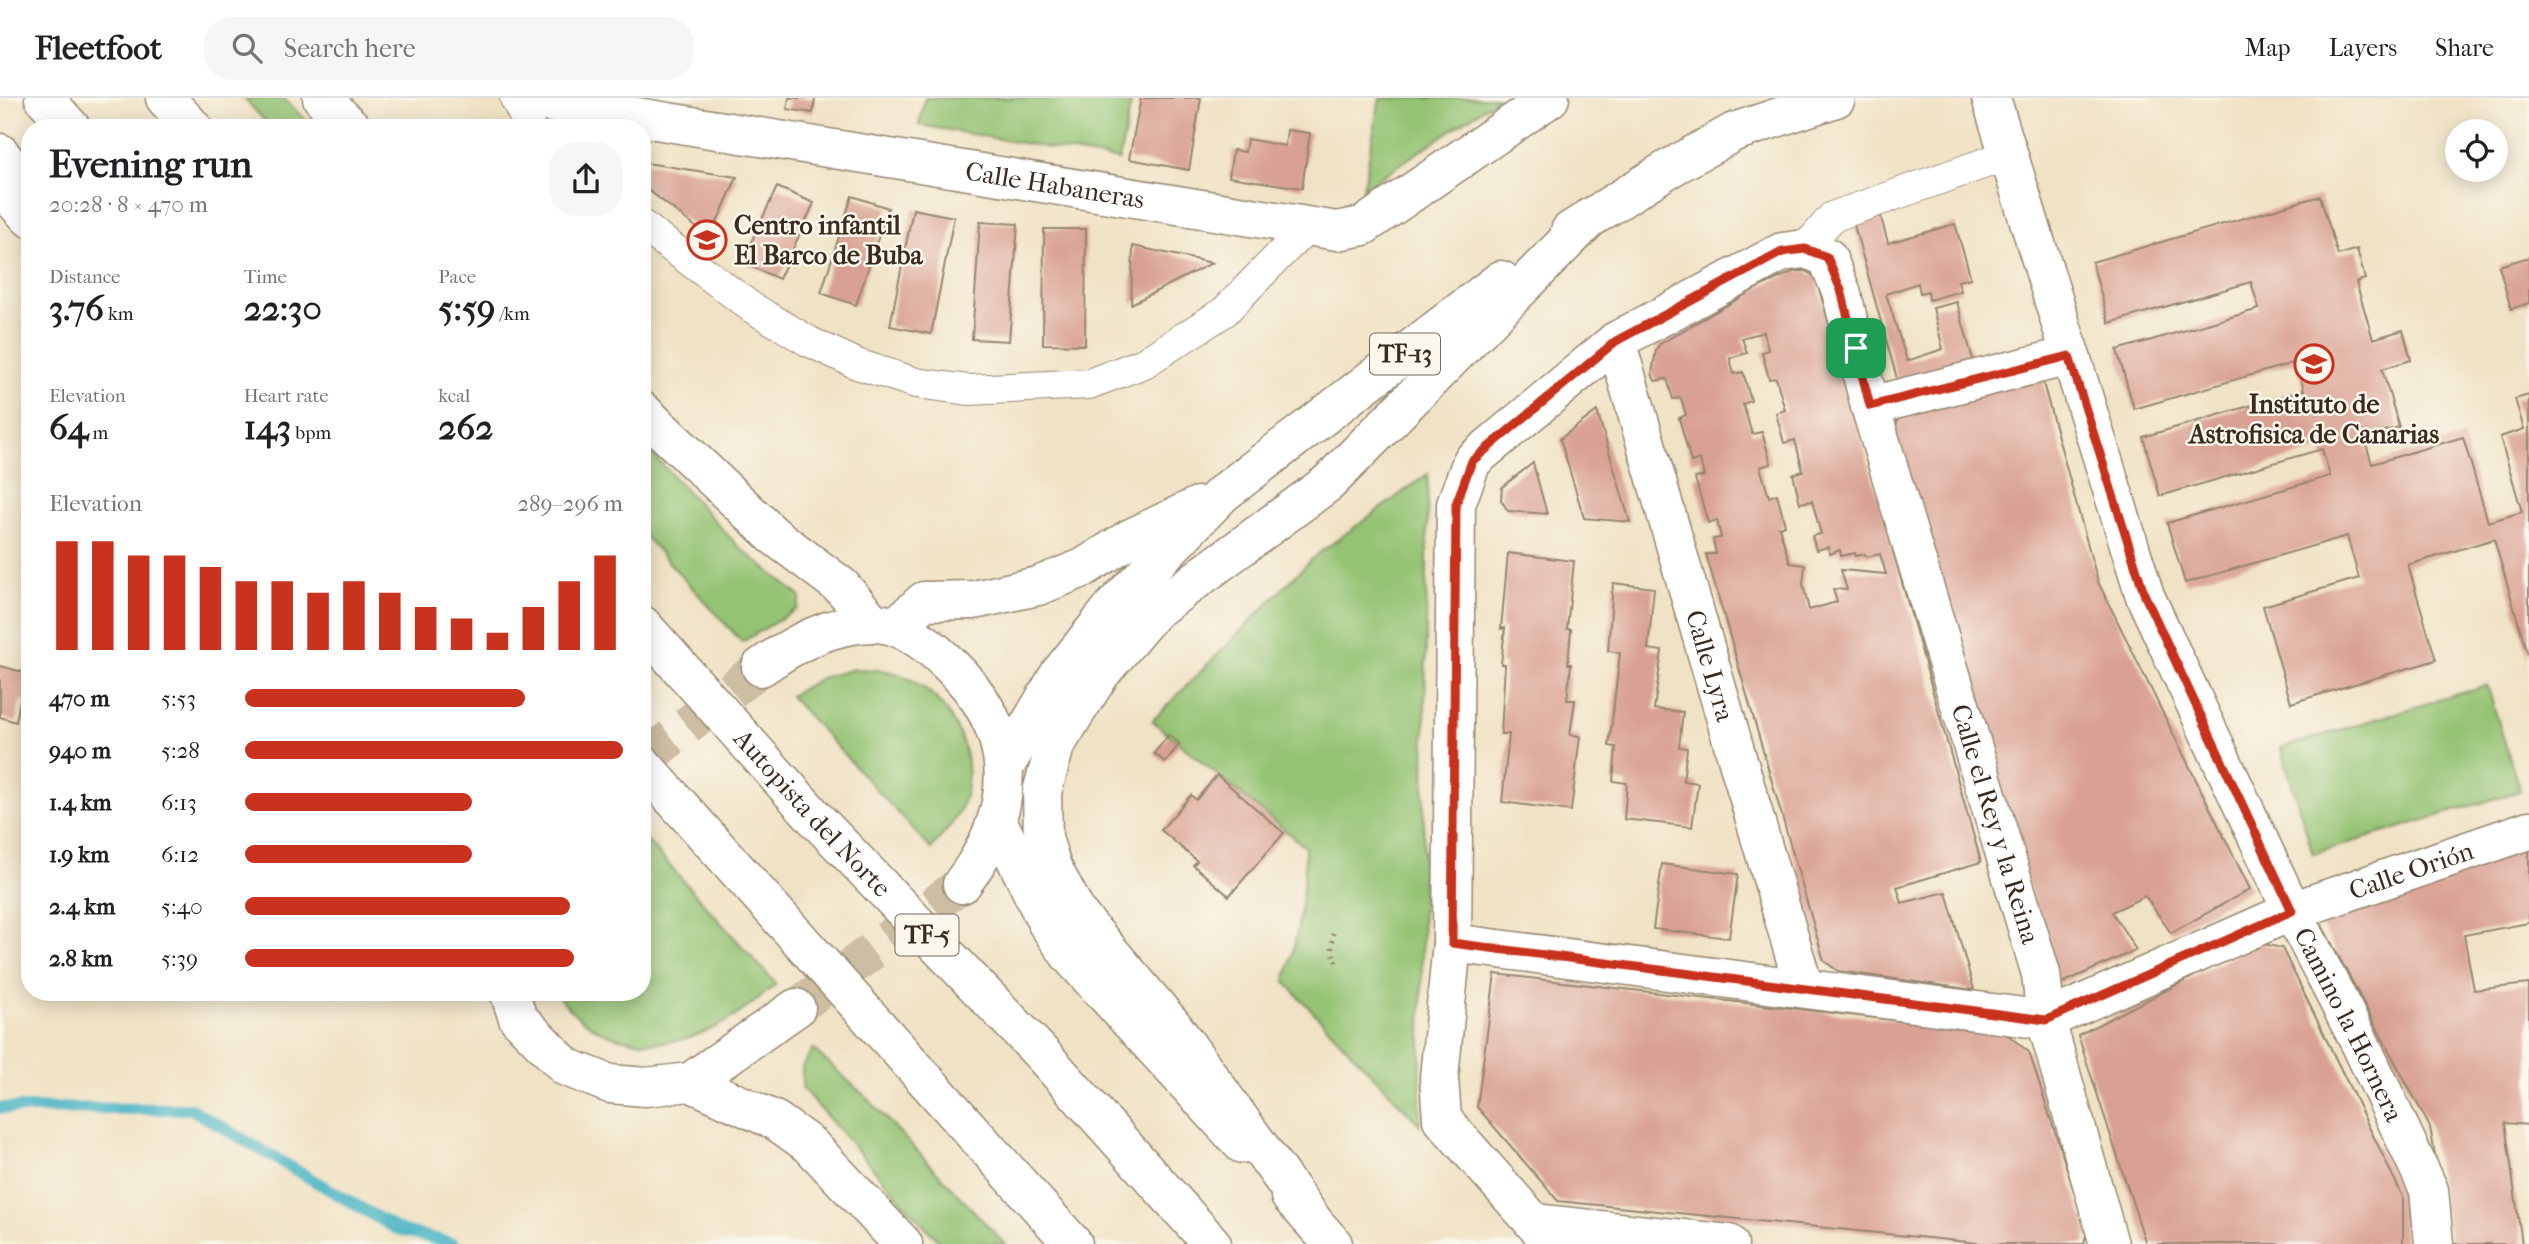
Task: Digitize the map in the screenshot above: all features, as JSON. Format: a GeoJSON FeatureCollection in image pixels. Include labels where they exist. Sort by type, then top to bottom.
{"type":"FeatureCollection","features":[{"type":"Feature","properties":{"kind":"main road"},"geometry":{"type":"LineString","coordinates":[[44,98],[63,119]]}},
{"type":"Feature","properties":{"kind":"main road"},"geometry":{"type":"LineString","coordinates":[[165,98],[185,119]]}},
{"type":"Feature","properties":{"kind":"main road"},"geometry":{"type":"LineString","coordinates":[[185,98],[198,119]]}},
{"type":"Feature","properties":{"kind":"main road"},"geometry":{"type":"LineString","coordinates":[[322,98],[343,119]]}},
{"type":"Feature","properties":{"kind":"main road","name":"Calle Habaneras"},"geometry":{"type":"LineString","coordinates":[[521,98],[649,119]]}},
{"type":"Feature","properties":{"kind":"main road","name":"Calle Habaneras"},"geometry":{"type":"LineString","coordinates":[[651,119],[1337,231],[1363,226],[1550,98]]}},
{"type":"Feature","properties":{"kind":"main road","name":"TF-13"},"geometry":{"type":"LineString","coordinates":[[1005,766],[1060,673],[1095,630],[1222,494],[1495,284],[1591,217],[1734,132],[1836,98]]}},
{"type":"Feature","properties":{"kind":"main road","name":"Camino la Hornera"},"geometry":{"type":"LineString","coordinates":[[1991,98],[2145,596],[2292,911],[2360,1043],[2429,1190],[2434,1244]]}},
{"type":"Feature","properties":{"kind":"main road"},"geometry":{"type":"LineString","coordinates":[[0,153],[21,183]]}},
{"type":"Feature","properties":{"kind":"main road"},"geometry":{"type":"LineString","coordinates":[[0,186],[21,208]]}},
{"type":"Feature","properties":{"kind":"main road"},"geometry":{"type":"LineString","coordinates":[[1323,1233],[1173,1026],[1077,913],[1052,867],[1043,838],[1042,792],[1055,746],[1076,712],[1101,673],[1154,611],[1328,484],[1591,217]]}},
{"type":"Feature","properties":{"kind":"main road"},"geometry":{"type":"LineString","coordinates":[[1730,1244],[1543,1234],[1442,1119],[1439,1078],[1452,943],[1456,504],[1472,461],[1616,341],[1782,252],[1805,249]]}},
{"type":"Feature","properties":{"kind":"main road","name":"Calle el Rey y la Reina"},"geometry":{"type":"LineString","coordinates":[[1805,249],[1827,257],[1841,290],[1870,406],[2041,974],[2046,1020],[2109,1244]]}},
{"type":"Feature","properties":{"kind":"main road","name":"Calle Lyra"},"geometry":{"type":"LineString","coordinates":[[1616,341],[1804,988]]}},
{"type":"Feature","properties":{"kind":"main road"},"geometry":{"type":"LineString","coordinates":[[1870,406],[2069,356]]}},
{"type":"Feature","properties":{"kind":"main road"},"geometry":{"type":"LineString","coordinates":[[651,420],[773,535],[841,586],[885,625],[935,651],[972,685],[994,722],[1006,777],[998,822],[979,861],[961,884]]}},
{"type":"Feature","properties":{"kind":"main road","name":"TF-13"},"geometry":{"type":"LineString","coordinates":[[885,625],[924,601],[987,597],[1038,586],[1083,568],[1129,539],[1222,494]]}},
{"type":"Feature","properties":{"kind":"main road"},"geometry":{"type":"LineString","coordinates":[[761,667],[792,646],[827,631],[885,625]]}},
{"type":"Feature","properties":{"kind":"main road","name":"Autopista del Norte"},"geometry":{"type":"LineString","coordinates":[[651,635],[815,818],[1041,1053],[1212,1244]]}},
{"type":"Feature","properties":{"kind":"main road"},"geometry":{"type":"LineString","coordinates":[[651,774],[1073,1244]]}},
{"type":"Feature","properties":{"kind":"main road"},"geometry":{"type":"LineString","coordinates":[[998,822],[1047,923],[1071,957],[1323,1233]]}},
{"type":"Feature","properties":{"kind":"main road","name":"Calle Orión"},"geometry":{"type":"LineString","coordinates":[[2046,1020],[2292,911],[2529,830]]}},
{"type":"Feature","properties":{"kind":"main road"},"geometry":{"type":"LineString","coordinates":[[1452,943],[2046,1020]]}},
{"type":"Feature","properties":{"kind":"main road"},"geometry":{"type":"LineString","coordinates":[[512,1001],[518,1018],[566,1067],[610,1083],[646,1087],[690,1082],[796,1008]]}},
{"type":"Feature","properties":{"kind":"main road"},"geometry":{"type":"LineString","coordinates":[[690,1082],[776,1121],[810,1145],[903,1244]]}},
{"type":"Feature","properties":{"kind":"street"},"geometry":{"type":"LineString","coordinates":[[515,98],[526,119]]}},
{"type":"Feature","properties":{"kind":"street"},"geometry":{"type":"LineString","coordinates":[[1805,249],[1832,217],[2008,155]]}},
{"type":"Feature","properties":{"kind":"street"},"geometry":{"type":"LineString","coordinates":[[651,232],[751,307],[807,341],[857,364],[916,383],[969,390],[1089,384],[1144,363],[1224,312],[1307,227]]}},
{"type":"Feature","properties":{"kind":"path"},"geometry":{"type":"LineString","coordinates":[[1333,933],[1332,949],[1336,966]]}},
{"type":"Feature","properties":{"kind":"green space"},"geometry":{"type":"Polygon","coordinates":[[[244,98],[283,98],[305,119],[263,119],[244,98]]]}},
{"type":"Feature","properties":{"kind":"green space"},"geometry":{"type":"Polygon","coordinates":[[[925,98],[1132,98],[1119,160],[919,125],[925,98]]]}},
{"type":"Feature","properties":{"kind":"green space"},"geometry":{"type":"Polygon","coordinates":[[[1380,98],[1499,98],[1363,189],[1380,98]]]}},
{"type":"Feature","properties":{"kind":"green space"},"geometry":{"type":"Polygon","coordinates":[[[651,453],[739,547],[801,597],[797,609],[742,642],[651,543],[651,453]]]}},
{"type":"Feature","properties":{"kind":"green space"},"geometry":{"type":"Polygon","coordinates":[[[1428,474],[1420,1125],[1285,982],[1300,915],[1305,847],[1152,721],[1315,556],[1428,474]]]}},
{"type":"Feature","properties":{"kind":"green space"},"geometry":{"type":"Polygon","coordinates":[[[854,669],[887,671],[912,680],[930,692],[956,727],[964,747],[966,789],[960,810],[931,849],[790,696],[821,678],[854,669]]]}},
{"type":"Feature","properties":{"kind":"green space"},"geometry":{"type":"Polygon","coordinates":[[[2487,685],[2520,791],[2313,854],[2281,748],[2487,685]]]}},
{"type":"Feature","properties":{"kind":"green space"},"geometry":{"type":"Polygon","coordinates":[[[651,845],[776,984],[724,1023],[688,1038],[670,1041],[633,1041],[615,1037],[583,1021],[562,1001],[651,1001],[651,845]]]}},
{"type":"Feature","properties":{"kind":"green space"},"geometry":{"type":"Polygon","coordinates":[[[813,1049],[865,1096],[1005,1244],[942,1244],[926,1228],[802,1088],[802,1067],[813,1049]]]}},
{"type":"Feature","properties":{"kind":"building"},"geometry":{"type":"Polygon","coordinates":[[[789,98],[815,98],[813,113],[787,109],[789,98]]]}},
{"type":"Feature","properties":{"kind":"building"},"geometry":{"type":"Polygon","coordinates":[[[1141,98],[1201,98],[1189,170],[1129,159],[1141,98]]]}},
{"type":"Feature","properties":{"kind":"building"},"geometry":{"type":"Polygon","coordinates":[[[1287,130],[1310,133],[1302,188],[1229,177],[1233,150],[1245,152],[1247,139],[1285,146],[1287,130]]]}},
{"type":"Feature","properties":{"kind":"building"},"geometry":{"type":"Polygon","coordinates":[[[651,164],[737,177],[710,238],[651,192],[651,164]]]}},
{"type":"Feature","properties":{"kind":"building"},"geometry":{"type":"Polygon","coordinates":[[[777,187],[814,203],[779,279],[742,262],[777,187]]]}},
{"type":"Feature","properties":{"kind":"building"},"geometry":{"type":"Polygon","coordinates":[[[852,196],[888,208],[856,305],[821,293],[852,196]]]}},
{"type":"Feature","properties":{"kind":"building"},"geometry":{"type":"Polygon","coordinates":[[[2320,196],[2338,255],[2357,249],[2365,279],[2356,282],[2373,339],[2403,330],[2411,360],[2382,369],[2399,427],[2364,437],[2372,464],[2463,437],[2488,522],[2522,512],[2500,437],[2524,429],[2515,399],[2529,395],[2529,659],[2494,539],[2408,565],[2436,660],[2291,703],[2263,606],[2359,578],[2347,536],[2185,583],[2167,523],[2330,476],[2322,449],[2160,496],[2143,437],[2304,390],[2296,362],[2134,409],[2117,350],[2259,309],[2251,282],[2109,323],[2092,262],[2320,196]]]}},
{"type":"Feature","properties":{"kind":"building"},"geometry":{"type":"Polygon","coordinates":[[[913,209],[954,217],[931,334],[890,326],[913,209]]]}},
{"type":"Feature","properties":{"kind":"building"},"geometry":{"type":"Polygon","coordinates":[[[1880,214],[1888,243],[1955,224],[1971,278],[1958,281],[1961,291],[1929,300],[1928,291],[1920,293],[1918,283],[1886,294],[1907,361],[1943,349],[1933,308],[1957,302],[1976,371],[1901,393],[1853,222],[1880,214]]]}},
{"type":"Feature","properties":{"kind":"building"},"geometry":{"type":"Polygon","coordinates":[[[980,222],[1018,224],[1009,341],[972,339],[980,222]]]}},
{"type":"Feature","properties":{"kind":"building"},"geometry":{"type":"Polygon","coordinates":[[[1044,229],[1086,229],[1085,345],[1043,344],[1044,229]]]}},
{"type":"Feature","properties":{"kind":"building"},"geometry":{"type":"Polygon","coordinates":[[[1133,246],[1212,263],[1131,304],[1133,246]]]}},
{"type":"Feature","properties":{"kind":"building"},"geometry":{"type":"Polygon","coordinates":[[[2529,257],[2529,303],[2511,309],[2499,266],[2529,257]]]}},
{"type":"Feature","properties":{"kind":"building"},"geometry":{"type":"Polygon","coordinates":[[[1795,271],[1806,271],[1816,278],[1981,862],[1897,887],[1902,903],[1946,892],[1974,990],[1838,971],[1824,961],[1706,554],[1716,554],[1713,539],[1721,538],[1717,520],[1708,523],[1695,478],[1704,476],[1700,459],[1691,462],[1679,418],[1686,415],[1681,398],[1673,399],[1667,379],[1655,381],[1652,374],[1656,350],[1660,344],[1755,289],[1795,271]],[[1764,332],[1742,338],[1747,353],[1730,358],[1734,374],[1743,372],[1751,401],[1743,404],[1752,434],[1762,432],[1771,464],[1760,467],[1769,497],[1777,494],[1785,525],[1779,527],[1790,563],[1805,565],[1803,584],[1809,610],[1837,602],[1833,589],[1847,590],[1841,570],[1886,574],[1880,554],[1866,557],[1865,554],[1855,556],[1855,553],[1841,556],[1840,550],[1830,554],[1828,547],[1816,550],[1812,536],[1821,534],[1812,501],[1800,503],[1793,474],[1803,471],[1795,440],[1784,443],[1776,413],[1785,410],[1776,378],[1769,379],[1762,352],[1768,350],[1764,332]]]}},
{"type":"Feature","properties":{"kind":"building"},"geometry":{"type":"Polygon","coordinates":[[[2040,372],[2098,582],[2250,889],[2171,933],[2145,896],[2112,912],[2136,950],[2058,985],[1893,433],[1900,415],[2040,372]]]}},
{"type":"Feature","properties":{"kind":"building"},"geometry":{"type":"Polygon","coordinates":[[[1597,411],[1630,522],[1584,518],[1560,439],[1597,411]]]}},
{"type":"Feature","properties":{"kind":"building"},"geometry":{"type":"Polygon","coordinates":[[[1533,463],[1547,514],[1508,511],[1501,500],[1502,487],[1533,463]]]}},
{"type":"Feature","properties":{"kind":"building"},"geometry":{"type":"Polygon","coordinates":[[[1508,553],[1574,561],[1567,629],[1571,629],[1568,664],[1571,664],[1567,700],[1575,700],[1570,735],[1580,736],[1571,811],[1502,802],[1509,734],[1501,734],[1505,664],[1501,664],[1505,628],[1501,629],[1508,553]]]}},
{"type":"Feature","properties":{"kind":"building"},"geometry":{"type":"Polygon","coordinates":[[[1613,583],[1654,588],[1648,649],[1662,651],[1654,709],[1683,712],[1679,747],[1687,748],[1683,781],[1698,783],[1692,827],[1624,819],[1627,783],[1613,781],[1616,747],[1609,746],[1620,653],[1608,651],[1613,583]]]}},
{"type":"Feature","properties":{"kind":"building"},"geometry":{"type":"Polygon","coordinates":[[[0,666],[21,672],[21,700],[16,722],[0,717],[0,666]]]}},
{"type":"Feature","properties":{"kind":"building"},"geometry":{"type":"Polygon","coordinates":[[[1169,735],[1180,744],[1165,762],[1154,753],[1169,735]]]}},
{"type":"Feature","properties":{"kind":"building"},"geometry":{"type":"Polygon","coordinates":[[[1217,775],[1284,833],[1229,896],[1193,865],[1197,861],[1161,830],[1191,795],[1196,800],[1217,775]]]}},
{"type":"Feature","properties":{"kind":"building"},"geometry":{"type":"Polygon","coordinates":[[[2529,838],[2529,923],[2464,935],[2474,990],[2529,984],[2529,1125],[2505,1123],[2522,1244],[2451,1244],[2430,1127],[2311,905],[2529,838]]]}},
{"type":"Feature","properties":{"kind":"building"},"geometry":{"type":"Polygon","coordinates":[[[1662,864],[1738,874],[1729,938],[1653,929],[1662,864]]]}},
{"type":"Feature","properties":{"kind":"building"},"geometry":{"type":"Polygon","coordinates":[[[2259,943],[2282,948],[2403,1197],[2403,1244],[2146,1244],[2078,1035],[2259,943]]]}},
{"type":"Feature","properties":{"kind":"building"},"geometry":{"type":"Polygon","coordinates":[[[1495,974],[2005,1033],[2029,1052],[2087,1231],[2084,1244],[1988,1244],[1558,1201],[1477,1107],[1495,974]]]}},
{"type":"Feature","properties":{"kind":"waterway"},"geometry":{"type":"LineString","coordinates":[[0,1108],[191,1109],[397,1229],[454,1244]]}},
{"type":"Feature","properties":{"kind":"tunnel"},"geometry":{"type":"LineString","coordinates":[[651,754],[761,667]]}},
{"type":"Feature","properties":{"kind":"tunnel"},"geometry":{"type":"LineString","coordinates":[[796,1008],[962,884]]}},
{"type":"Feature","properties":{"kind":"place","name":"Centro infantil El Barco de Buba"},"geometry":{"type":"Point","coordinates":[707,240]}},
{"type":"Feature","properties":{"kind":"place","name":"Instituto de Astrofisica de Canarias"},"geometry":{"type":"Point","coordinates":[2314,364]}},
{"type":"Feature","properties":{"kind":"route"},"geometry":{"type":"LineString","coordinates":[[1805,249],[1827,257],[1841,290],[1856,348],[1870,406],[2069,356],[2145,596],[2292,911],[2046,1020],[1452,943],[1456,504],[1472,461],[1546,403],[1616,341],[1782,252],[1805,249]]}}]}
